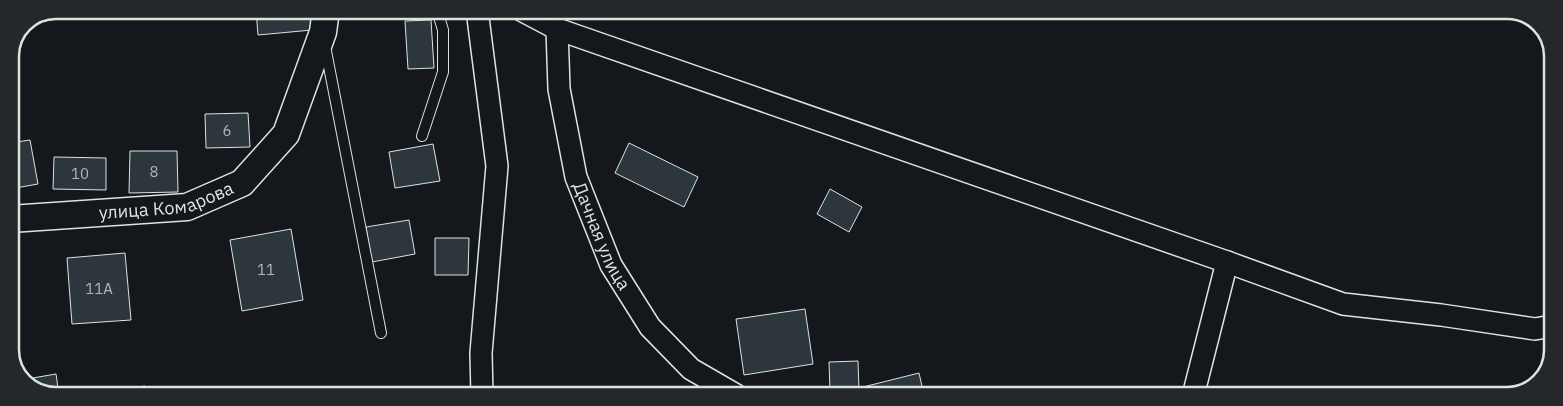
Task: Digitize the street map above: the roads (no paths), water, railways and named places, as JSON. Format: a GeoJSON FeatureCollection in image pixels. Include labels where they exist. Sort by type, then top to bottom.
{"type":"FeatureCollection","features":[{"type":"Feature","properties":{"kind":"street"},"geometry":{"type":"LineString","coordinates":[[478,19],[497,166],[481,353],[482,387]]}},
{"type":"Feature","properties":{"kind":"street"},"geometry":{"type":"LineString","coordinates":[[539,19],[558,29],[1343,304],[1535,328],[1544,327]]}},
{"type":"Feature","properties":{"kind":"street","name":"улица Комарова"},"geometry":{"type":"LineString","coordinates":[[19,218],[187,207],[242,183],[286,134],[325,21]]}},
{"type":"Feature","properties":{"kind":"street","name":"Дачная улица"},"geometry":{"type":"LineString","coordinates":[[558,29],[559,89],[576,177],[611,265],[650,328],[691,369],[722,387]]}},
{"type":"Feature","properties":{"kind":"street"},"geometry":{"type":"LineString","coordinates":[[1195,387],[1227,262]]}},
{"type":"Feature","properties":{"kind":"lane"},"geometry":{"type":"LineString","coordinates":[[422,136],[443,72],[443,30],[440,19]]}},
{"type":"Feature","properties":{"kind":"lane"},"geometry":{"type":"LineString","coordinates":[[325,21],[381,333]]}}]}
